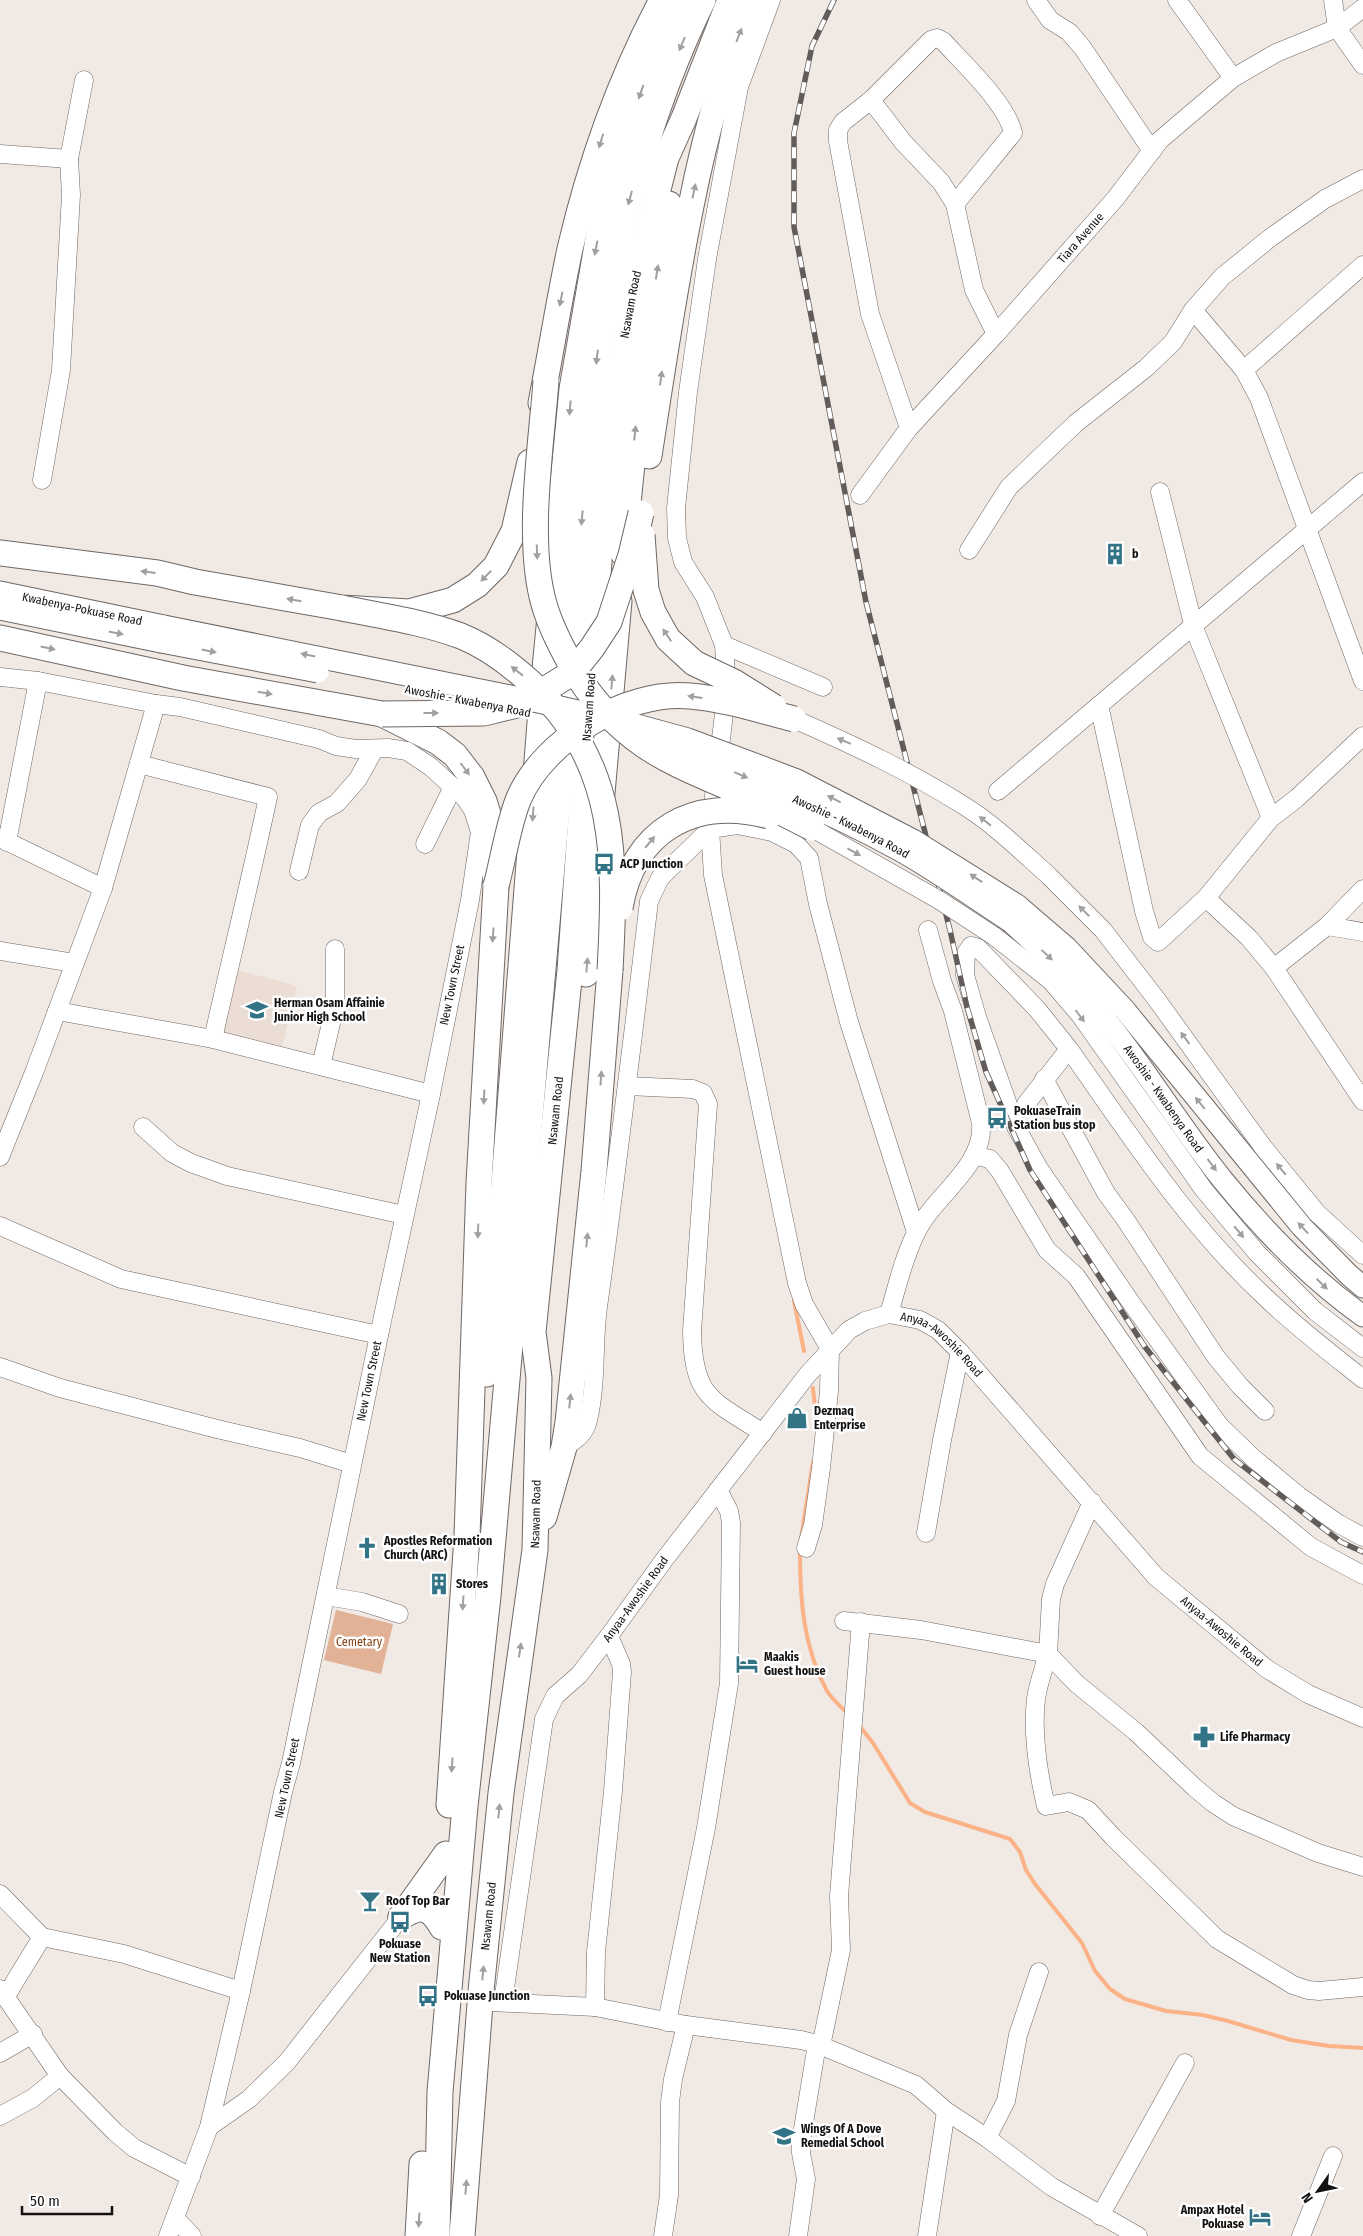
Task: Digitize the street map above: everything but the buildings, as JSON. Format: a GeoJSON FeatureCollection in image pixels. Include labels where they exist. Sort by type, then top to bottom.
{"type":"FeatureCollection","features":[{"type":"Feature","properties":{"kind":"highway"},"geometry":{"type":"LineString","coordinates":[[342,608],[409,612],[427,609],[453,600],[477,585],[496,566],[514,531],[522,503],[570,251],[583,198],[610,111],[646,29],[662,0]]}},
{"type":"Feature","properties":{"kind":"highway"},"geometry":{"type":"LineString","coordinates":[[467,1536],[493,1324],[542,710],[572,389],[603,211],[643,86],[683,0]]}},
{"type":"Feature","properties":{"kind":"highway","name":"Nsawam Road"},"geometry":{"type":"LineString","coordinates":[[437,2236],[440,2092],[465,1806],[488,1596],[597,353],[611,274],[642,151],[684,39],[703,0]]}},
{"type":"Feature","properties":{"kind":"highway","name":"Nsawam Road"},"geometry":{"type":"LineString","coordinates":[[462,2236],[492,2002],[501,1793],[534,1550],[539,1378],[550,1333],[587,972],[625,532],[643,355],[684,118],[730,0]]}},
{"type":"Feature","properties":{"kind":"highway"},"geometry":{"type":"LineString","coordinates":[[0,638],[183,678],[382,714],[484,713],[520,704],[572,672],[592,648],[609,622],[631,555],[641,513],[671,310],[708,124],[753,0]]}},
{"type":"Feature","properties":{"kind":"highway"},"geometry":{"type":"LineString","coordinates":[[546,381],[536,518],[538,576],[544,604],[553,630],[582,685],[611,720],[645,746],[679,766],[731,788],[812,828]]}},
{"type":"Feature","properties":{"kind":"highway"},"geometry":{"type":"LineString","coordinates":[[641,513],[646,590],[653,612],[668,639],[694,662],[734,682],[794,719]]}},
{"type":"Feature","properties":{"kind":"highway"},"geometry":{"type":"LineString","coordinates":[[0,553],[157,573],[195,582],[420,624],[462,636],[493,653],[520,672],[557,707],[591,764],[603,797],[609,830],[613,911],[610,970],[594,1171],[564,1447],[534,1550]]}},
{"type":"Feature","properties":{"kind":"highway"},"geometry":{"type":"LineString","coordinates":[[496,886],[518,798],[532,775],[551,753],[568,737],[591,722],[622,706],[655,699],[688,696],[730,703],[794,719]]}},
{"type":"Feature","properties":{"kind":"highway"},"geometry":{"type":"LineString","coordinates":[[382,714],[438,742],[455,755],[472,777],[484,801],[492,827],[496,886],[479,1182],[467,1536],[442,1927],[418,2236]]}},
{"type":"Feature","properties":{"kind":"highway"},"geometry":{"type":"LineString","coordinates":[[610,970],[624,886],[637,859],[653,838],[672,825],[691,816],[723,810],[750,811],[812,828]]}},
{"type":"Feature","properties":{"kind":"highway"},"geometry":{"type":"LineString","coordinates":[[401,1917],[446,1854]]}},
{"type":"Feature","properties":{"kind":"highway"},"geometry":{"type":"LineString","coordinates":[[401,1917],[411,1910],[427,1910],[434,1914],[442,1927]]}},
{"type":"Feature","properties":{"kind":"main road","name":"Kwabenya-Pokuase Road"},"geometry":{"type":"LineString","coordinates":[[0,592],[163,634]]}},
{"type":"Feature","properties":{"kind":"main road","name":"Kwabenya-Pokuase Road"},"geometry":{"type":"LineString","coordinates":[[0,609],[163,634]]}},
{"type":"Feature","properties":{"kind":"main road","name":"Awoshie - Kwabenya Road"},"geometry":{"type":"LineString","coordinates":[[163,634],[526,712],[655,743],[814,806],[1014,913],[1067,948],[1124,1009],[1302,1227],[1363,1287]]}},
{"type":"Feature","properties":{"kind":"main road","name":"Awoshie - Kwabenya Road"},"geometry":{"type":"LineString","coordinates":[[1014,913],[1106,1020],[1222,1179],[1275,1239],[1332,1294],[1363,1316]]}},
{"type":"Feature","properties":{"kind":"street"},"geometry":{"type":"LineString","coordinates":[[771,0],[737,96],[707,259],[688,392],[676,508],[677,538],[683,562],[705,597],[724,644],[726,689],[710,829],[713,875],[796,1284],[804,1304],[830,1349],[829,1391],[821,1468],[813,1525],[806,1548]]}},
{"type":"Feature","properties":{"kind":"street"},"geometry":{"type":"LineString","coordinates":[[1036,0],[1050,20],[1069,32],[1082,47],[1152,151]]}},
{"type":"Feature","properties":{"kind":"street"},"geometry":{"type":"LineString","coordinates":[[1177,0],[1233,78]]}},
{"type":"Feature","properties":{"kind":"street"},"geometry":{"type":"LineString","coordinates":[[1333,0],[1337,28],[1363,65]]}},
{"type":"Feature","properties":{"kind":"street","name":"Tiara Avenue"},"geometry":{"type":"LineString","coordinates":[[860,495],[909,428],[996,334],[1115,199],[1152,151],[1173,128],[1233,78],[1276,54],[1337,28],[1363,8]]}},
{"type":"Feature","properties":{"kind":"street"},"geometry":{"type":"LineString","coordinates":[[909,428],[870,314],[838,141],[838,130],[843,122],[871,100],[932,40],[937,38],[943,41],[994,99],[1010,121],[1013,133],[955,204]]}},
{"type":"Feature","properties":{"kind":"street"},"geometry":{"type":"LineString","coordinates":[[42,480],[61,370],[71,195],[69,160],[84,80]]}},
{"type":"Feature","properties":{"kind":"street"},"geometry":{"type":"LineString","coordinates":[[871,100],[903,142],[941,182],[955,204],[974,290],[996,334]]}},
{"type":"Feature","properties":{"kind":"street"},"geometry":{"type":"LineString","coordinates":[[0,154],[69,160]]}},
{"type":"Feature","properties":{"kind":"street"},"geometry":{"type":"LineString","coordinates":[[969,550],[1009,487],[1076,423],[1146,368],[1173,342],[1193,310],[1222,277],[1270,238],[1325,199],[1363,179]]}},
{"type":"Feature","properties":{"kind":"street"},"geometry":{"type":"LineString","coordinates":[[1244,370],[1363,265]]}},
{"type":"Feature","properties":{"kind":"street"},"geometry":{"type":"LineString","coordinates":[[1193,310],[1244,370],[1262,405],[1308,528],[1347,643],[1363,681]]}},
{"type":"Feature","properties":{"kind":"street"},"geometry":{"type":"LineString","coordinates":[[998,791],[1099,705],[1194,628],[1363,482]]}},
{"type":"Feature","properties":{"kind":"street"},"geometry":{"type":"LineString","coordinates":[[1160,492],[1194,628],[1271,818]]}},
{"type":"Feature","properties":{"kind":"street"},"geometry":{"type":"LineString","coordinates":[[724,644],[823,687]]}},
{"type":"Feature","properties":{"kind":"street","name":"New Town Street"},"geometry":{"type":"LineString","coordinates":[[0,678],[38,681],[180,707],[319,738],[336,746],[374,750],[388,748],[407,751],[431,766],[465,798],[473,810],[480,832],[470,900],[431,1094],[378,1335],[326,1596],[241,1991],[209,2127],[168,2236]]}},
{"type":"Feature","properties":{"kind":"street"},"geometry":{"type":"LineString","coordinates":[[38,681],[8,794],[4,840],[103,888]]}},
{"type":"Feature","properties":{"kind":"street"},"geometry":{"type":"LineString","coordinates":[[0,1158],[103,888],[156,704]]}},
{"type":"Feature","properties":{"kind":"street"},"geometry":{"type":"LineString","coordinates":[[1099,705],[1152,937],[1158,942],[1206,898],[1271,818],[1297,798],[1363,736]]}},
{"type":"Feature","properties":{"kind":"street"},"geometry":{"type":"LineString","coordinates":[[794,719],[870,752],[968,808],[1008,839],[1048,876],[1103,930],[1157,1000],[1275,1162],[1318,1213],[1363,1255]]}},
{"type":"Feature","properties":{"kind":"street"},"geometry":{"type":"LineString","coordinates":[[299,871],[310,825],[319,813],[337,803],[358,779],[374,750]]}},
{"type":"Feature","properties":{"kind":"street"},"geometry":{"type":"LineString","coordinates":[[140,764],[268,798],[247,898],[234,944],[213,1039]]}},
{"type":"Feature","properties":{"kind":"street"},"geometry":{"type":"LineString","coordinates":[[425,844],[453,788]]}},
{"type":"Feature","properties":{"kind":"street"},"geometry":{"type":"LineString","coordinates":[[564,1447],[580,1437],[588,1421],[593,1384],[595,1330],[649,901],[660,878],[710,829],[737,825],[772,832],[796,844],[808,858],[849,1022],[916,1232]]}},
{"type":"Feature","properties":{"kind":"street"},"geometry":{"type":"LineString","coordinates":[[812,828],[940,900],[994,936],[1051,981],[1080,1015],[1204,1190],[1257,1254],[1315,1311],[1363,1348]]}},
{"type":"Feature","properties":{"kind":"street"},"geometry":{"type":"LineString","coordinates":[[1274,968],[1327,926],[1363,889]]}},
{"type":"Feature","properties":{"kind":"street"},"geometry":{"type":"LineString","coordinates":[[1206,898],[1249,938],[1274,968],[1363,1101]]}},
{"type":"Feature","properties":{"kind":"street"},"geometry":{"type":"LineString","coordinates":[[1327,926],[1363,932]]}},
{"type":"Feature","properties":{"kind":"street"},"geometry":{"type":"LineString","coordinates":[[889,1314],[904,1262],[916,1232],[927,1215],[976,1156],[982,1134],[981,1123],[953,1011],[942,981],[928,930]]}},
{"type":"Feature","properties":{"kind":"street"},"geometry":{"type":"LineString","coordinates":[[1363,1379],[1263,1296],[1220,1249],[1172,1193],[1069,1049],[1037,1009],[978,948],[970,946],[966,953],[965,975],[973,1004],[994,1071],[1016,1127],[1038,1167],[1219,1425],[1252,1457],[1299,1496],[1339,1524],[1363,1537]]}},
{"type":"Feature","properties":{"kind":"street"},"geometry":{"type":"LineString","coordinates":[[321,1066],[335,1006],[335,949]]}},
{"type":"Feature","properties":{"kind":"street"},"geometry":{"type":"LineString","coordinates":[[0,951],[74,963]]}},
{"type":"Feature","properties":{"kind":"street"},"geometry":{"type":"LineString","coordinates":[[953,1011],[973,1004]]}},
{"type":"Feature","properties":{"kind":"street"},"geometry":{"type":"LineString","coordinates":[[57,1011],[213,1039],[431,1094]]}},
{"type":"Feature","properties":{"kind":"street"},"geometry":{"type":"LineString","coordinates":[[1026,1104],[1069,1049]]}},
{"type":"Feature","properties":{"kind":"street"},"geometry":{"type":"LineString","coordinates":[[1044,1079],[1106,1193],[1216,1357],[1240,1386],[1265,1411]]}},
{"type":"Feature","properties":{"kind":"street"},"geometry":{"type":"LineString","coordinates":[[627,1086],[693,1089],[703,1093],[708,1104],[692,1331],[692,1355],[701,1386],[710,1396],[763,1433]]}},
{"type":"Feature","properties":{"kind":"street"},"geometry":{"type":"LineString","coordinates":[[143,1127],[172,1153],[191,1163],[227,1176],[404,1215]]}},
{"type":"Feature","properties":{"kind":"street"},"geometry":{"type":"LineString","coordinates":[[976,1156],[990,1159],[1000,1170],[1047,1250],[1076,1276],[1200,1456],[1311,1547],[1363,1575]]}},
{"type":"Feature","properties":{"kind":"street"},"geometry":{"type":"LineString","coordinates":[[0,1226],[121,1279],[378,1335]]}},
{"type":"Feature","properties":{"kind":"street","name":"Anyaa-Awoshie Road"},"geometry":{"type":"LineString","coordinates":[[492,2002],[544,1719],[555,1696],[578,1675],[609,1636],[664,1560],[830,1349],[849,1330],[865,1321],[889,1314],[920,1320],[938,1330],[960,1352],[1156,1577],[1248,1654],[1287,1682],[1363,1718]]}},
{"type":"Feature","properties":{"kind":"street"},"geometry":{"type":"LineString","coordinates":[[926,1533],[960,1352]]}},
{"type":"Feature","properties":{"kind":"street"},"geometry":{"type":"LineString","coordinates":[[0,1367],[60,1388],[217,1429],[300,1448],[352,1464]]}},
{"type":"Feature","properties":{"kind":"street"},"geometry":{"type":"LineString","coordinates":[[667,2022],[706,1828],[729,1683],[731,1523],[729,1511],[718,1490]]}},
{"type":"Feature","properties":{"kind":"street"},"geometry":{"type":"LineString","coordinates":[[1092,1502],[1055,1584],[1051,1599],[1048,1654],[1036,1696],[1039,1776],[1046,1806],[1069,1802],[1088,1810],[1120,1844],[1218,1939],[1293,1985],[1319,1991],[1363,1987]]}},
{"type":"Feature","properties":{"kind":"street"},"geometry":{"type":"LineString","coordinates":[[326,1596],[362,1602],[399,1614]]}},
{"type":"Feature","properties":{"kind":"street"},"geometry":{"type":"LineString","coordinates":[[798,2236],[806,2179],[801,2153],[801,2141],[819,2045],[841,1950],[839,1896],[853,1719],[852,1622],[921,1630],[1048,1654],[1077,1684],[1136,1732],[1194,1786],[1233,1816],[1318,1853],[1363,1867]]}},
{"type":"Feature","properties":{"kind":"street"},"geometry":{"type":"LineString","coordinates":[[595,2007],[596,1952],[613,1790],[622,1672],[621,1664],[609,1636]]}},
{"type":"Feature","properties":{"kind":"street"},"geometry":{"type":"LineString","coordinates":[[0,1894],[42,1938],[124,1954],[241,1991]]}},
{"type":"Feature","properties":{"kind":"street"},"geometry":{"type":"LineString","coordinates":[[209,2127],[249,2099],[287,2062],[401,1917]]}},
{"type":"Feature","properties":{"kind":"street"},"geometry":{"type":"LineString","coordinates":[[42,1938],[3,1992],[60,2076],[125,2142],[191,2177]]}},
{"type":"Feature","properties":{"kind":"street"},"geometry":{"type":"LineString","coordinates":[[987,2138],[1006,2102],[1018,2035],[1038,1972]]}},
{"type":"Feature","properties":{"kind":"street"},"geometry":{"type":"LineString","coordinates":[[492,2002],[595,2007],[667,2022],[801,2040],[819,2045],[916,2086],[946,2112],[987,2138],[1052,2188],[1138,2236]]}},
{"type":"Feature","properties":{"kind":"street"},"geometry":{"type":"LineString","coordinates":[[663,2236],[669,2195],[670,2102],[673,2078],[686,2025]]}},
{"type":"Feature","properties":{"kind":"street"},"geometry":{"type":"LineString","coordinates":[[0,2053],[33,2034]]}},
{"type":"Feature","properties":{"kind":"street"},"geometry":{"type":"LineString","coordinates":[[1100,2216],[1185,2063]]}},
{"type":"Feature","properties":{"kind":"street"},"geometry":{"type":"LineString","coordinates":[[0,2116],[33,2098],[60,2076]]}},
{"type":"Feature","properties":{"kind":"street"},"geometry":{"type":"LineString","coordinates":[[927,2236],[946,2112]]}},
{"type":"Feature","properties":{"kind":"street"},"geometry":{"type":"LineString","coordinates":[[1301,2236],[1333,2156]]}},
{"type":"Feature","properties":{"kind":"street"},"geometry":{"type":"LineString","coordinates":[[175,2218],[192,2236]]}},
{"type":"Feature","properties":{"kind":"shaded area","name":"Herman Osam Affainie Junior High School"},"geometry":{"type":"Polygon","coordinates":[[[234,969],[297,986],[281,1051],[217,1034],[234,969]]]}},
{"type":"Feature","properties":{"kind":"green space","name":"Cemetary"},"geometry":{"type":"Polygon","coordinates":[[[336,1610],[393,1624],[381,1674],[324,1660],[336,1610]]]}},
{"type":"Feature","properties":{"kind":"waterway"},"geometry":{"type":"LineString","coordinates":[[794,1301],[804,1351]]}},
{"type":"Feature","properties":{"kind":"waterway"},"geometry":{"type":"LineString","coordinates":[[813,1388],[817,1428]]}},
{"type":"Feature","properties":{"kind":"waterway"},"geometry":{"type":"LineString","coordinates":[[801,1539],[813,1462]]}},
{"type":"Feature","properties":{"kind":"waterway"},"geometry":{"type":"LineString","coordinates":[[800,1551],[804,1622],[813,1657],[827,1691],[848,1714]]}},
{"type":"Feature","properties":{"kind":"waterway"},"geometry":{"type":"LineString","coordinates":[[858,1724],[873,1743],[910,1803],[925,1812],[1010,1839],[1020,1852],[1026,1870],[1035,1884],[1082,1943],[1095,1971],[1110,1989],[1125,1999],[1166,2011],[1203,2015],[1228,2021],[1291,2040],[1329,2046],[1363,2048]]}},
{"type":"Feature","properties":{"kind":"railway"},"geometry":{"type":"LineString","coordinates":[[834,0],[812,46],[794,133],[794,227],[866,602],[950,930],[967,1007],[986,1072],[1030,1170],[1145,1347],[1234,1459],[1341,1542],[1363,1552]]}},
{"type":"Feature","properties":{"kind":"place","name":"b"},"geometry":{"type":"Point","coordinates":[1115,554]}},
{"type":"Feature","properties":{"kind":"place","name":"ACP Junction"},"geometry":{"type":"Point","coordinates":[604,864]}},
{"type":"Feature","properties":{"kind":"place","name":"Herman Osam Affainie Junior High School"},"geometry":{"type":"Point","coordinates":[257,1010]}},
{"type":"Feature","properties":{"kind":"place","name":"PokuaseTrain Station bus stop"},"geometry":{"type":"Point","coordinates":[997,1118]}},
{"type":"Feature","properties":{"kind":"place","name":"Dezmaq Enterprise"},"geometry":{"type":"Point","coordinates":[797,1418]}},
{"type":"Feature","properties":{"kind":"place","name":"Apostles Reformation Church (ARC)"},"geometry":{"type":"Point","coordinates":[367,1548]}},
{"type":"Feature","properties":{"kind":"place","name":"Stores"},"geometry":{"type":"Point","coordinates":[439,1584]}},
{"type":"Feature","properties":{"kind":"place","name":"Maakis Guest house"},"geometry":{"type":"Point","coordinates":[747,1664]}},
{"type":"Feature","properties":{"kind":"place","name":"Life Pharmacy"},"geometry":{"type":"Point","coordinates":[1204,1737]}},
{"type":"Feature","properties":{"kind":"place","name":"Roof Top Bar"},"geometry":{"type":"Point","coordinates":[370,1901]}},
{"type":"Feature","properties":{"kind":"place","name":"Pokuase New Station"},"geometry":{"type":"Point","coordinates":[400,1922]}},
{"type":"Feature","properties":{"kind":"place","name":"Pokuase Junction"},"geometry":{"type":"Point","coordinates":[428,1996]}},
{"type":"Feature","properties":{"kind":"place","name":"Wings Of A Dove Remedial School"},"geometry":{"type":"Point","coordinates":[784,2136]}},
{"type":"Feature","properties":{"kind":"place","name":"Ampax Hotel Pokuase"},"geometry":{"type":"Point","coordinates":[1260,2217]}}]}
